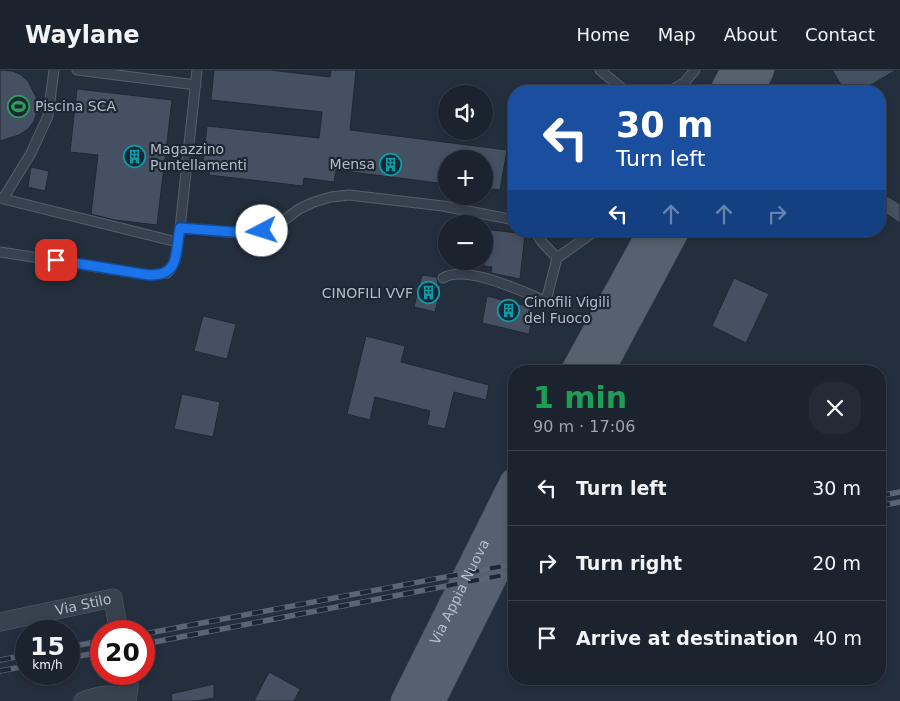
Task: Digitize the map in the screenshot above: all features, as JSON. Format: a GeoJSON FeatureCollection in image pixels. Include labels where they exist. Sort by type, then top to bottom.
{"type":"FeatureCollection","features":[{"type":"Feature","properties":{"kind":"main road"},"geometry":{"type":"LineString","coordinates":[[727,85],[735,70]]}},
{"type":"Feature","properties":{"kind":"main road"},"geometry":{"type":"LineString","coordinates":[[752,85],[760,70]]}},
{"type":"Feature","properties":{"kind":"main road"},"geometry":{"type":"LineString","coordinates":[[578,365],[649,237]]}},
{"type":"Feature","properties":{"kind":"main road"},"geometry":{"type":"LineString","coordinates":[[603,365],[672,237]]}},
{"type":"Feature","properties":{"kind":"main road","name":"Via Appia Nuova"},"geometry":{"type":"LineString","coordinates":[[405,701],[508,494]]}},
{"type":"Feature","properties":{"kind":"main road","name":"Via Appia Nuova"},"geometry":{"type":"LineString","coordinates":[[431,701],[508,547]]}},
{"type":"Feature","properties":{"kind":"street","name":"Via Stilo"},"geometry":{"type":"LineString","coordinates":[[0,622],[113,598],[118,620]]}},
{"type":"Feature","properties":{"kind":"street"},"geometry":{"type":"LineString","coordinates":[[83,701],[104,696],[118,696],[125,701],[129,685]]}},
{"type":"Feature","properties":{"kind":"lane"},"geometry":{"type":"LineString","coordinates":[[54,70],[48,116],[32,153],[2,198],[177,242]]}},
{"type":"Feature","properties":{"kind":"lane"},"geometry":{"type":"LineString","coordinates":[[77,70],[196,85]]}},
{"type":"Feature","properties":{"kind":"lane"},"geometry":{"type":"LineString","coordinates":[[0,252],[156,275],[167,273],[175,260],[180,228],[197,70]]}},
{"type":"Feature","properties":{"kind":"lane"},"geometry":{"type":"LineString","coordinates":[[600,70],[619,85]]}},
{"type":"Feature","properties":{"kind":"lane"},"geometry":{"type":"LineString","coordinates":[[680,85],[695,70]]}},
{"type":"Feature","properties":{"kind":"lane"},"geometry":{"type":"LineString","coordinates":[[180,228],[239,233],[255,232],[278,224],[299,209],[314,202],[331,197],[349,195],[443,206],[508,219]]}},
{"type":"Feature","properties":{"kind":"lane"},"geometry":{"type":"LineString","coordinates":[[539,237],[557,258]]}},
{"type":"Feature","properties":{"kind":"lane"},"geometry":{"type":"LineString","coordinates":[[443,278],[451,275],[469,275],[502,283],[546,301],[557,258],[587,237]]}},
{"type":"Feature","properties":{"kind":"building","name":"Piscina SCA"},"geometry":{"type":"Polygon","coordinates":[[[0,70],[20,74],[28,81],[38,101],[34,121],[28,129],[19,135],[0,141],[0,70]]]}},
{"type":"Feature","properties":{"kind":"building"},"geometry":{"type":"Polygon","coordinates":[[[214,70],[270,70],[330,77],[331,70],[356,70],[350,130],[507,150],[500,190],[493,189],[493,150],[438,150],[438,183],[336,170],[334,182],[304,178],[303,186],[209,175],[210,163],[203,163],[207,126],[319,138],[322,112],[211,100],[214,70]]]}},
{"type":"Feature","properties":{"kind":"building"},"geometry":{"type":"Polygon","coordinates":[[[832,70],[896,70],[871,85],[841,85],[832,70]]]}},
{"type":"Feature","properties":{"kind":"building","name":"Magazzino Puntellamenti"},"geometry":{"type":"Polygon","coordinates":[[[77,89],[172,100],[157,225],[115,220],[91,214],[98,155],[70,152],[77,89]]]}},
{"type":"Feature","properties":{"kind":"building"},"geometry":{"type":"Polygon","coordinates":[[[31,167],[49,171],[45,191],[28,187],[31,167]]]}},
{"type":"Feature","properties":{"kind":"building"},"geometry":{"type":"Polygon","coordinates":[[[886,195],[900,204],[900,223],[886,214],[886,195]]]}},
{"type":"Feature","properties":{"kind":"building"},"geometry":{"type":"Polygon","coordinates":[[[493,230],[508,232],[508,237],[525,237],[520,279],[491,273],[493,270],[493,230]]]}},
{"type":"Feature","properties":{"kind":"building","name":"CINOFILI VVF"},"geometry":{"type":"Polygon","coordinates":[[[422,275],[437,277],[438,285],[441,286],[435,312],[414,307],[422,275]]]}},
{"type":"Feature","properties":{"kind":"building"},"geometry":{"type":"Polygon","coordinates":[[[734,278],[769,294],[746,343],[712,326],[734,278]]]}},
{"type":"Feature","properties":{"kind":"building","name":"Cinofili Vigili del Fuoco"},"geometry":{"type":"Polygon","coordinates":[[[487,296],[530,307],[533,314],[529,334],[482,323],[487,296]]]}},
{"type":"Feature","properties":{"kind":"building"},"geometry":{"type":"Polygon","coordinates":[[[203,316],[236,324],[227,359],[194,351],[203,316]]]}},
{"type":"Feature","properties":{"kind":"building"},"geometry":{"type":"Polygon","coordinates":[[[366,336],[405,346],[401,362],[489,385],[486,400],[454,392],[445,429],[427,425],[430,411],[375,397],[370,420],[347,414],[366,336]]]}},
{"type":"Feature","properties":{"kind":"building"},"geometry":{"type":"Polygon","coordinates":[[[182,394],[220,402],[213,437],[174,429],[182,394]]]}},
{"type":"Feature","properties":{"kind":"building"},"geometry":{"type":"Polygon","coordinates":[[[269,672],[300,689],[294,701],[254,701],[269,672]]]}},
{"type":"Feature","properties":{"kind":"building"},"geometry":{"type":"Polygon","coordinates":[[[214,684],[214,698],[197,701],[172,701],[171,694],[214,684]]]}},
{"type":"Feature","properties":{"kind":"railway"},"geometry":{"type":"LineString","coordinates":[[886,495],[900,492]]}},
{"type":"Feature","properties":{"kind":"railway"},"geometry":{"type":"LineString","coordinates":[[886,505],[900,502]]}},
{"type":"Feature","properties":{"kind":"railway"},"geometry":{"type":"LineString","coordinates":[[155,632],[508,565]]}},
{"type":"Feature","properties":{"kind":"railway"},"geometry":{"type":"LineString","coordinates":[[155,642],[508,574]]}},
{"type":"Feature","properties":{"kind":"railway"},"geometry":{"type":"LineString","coordinates":[[80,645],[90,643]]}},
{"type":"Feature","properties":{"kind":"railway"},"geometry":{"type":"LineString","coordinates":[[80,656],[90,654]]}},
{"type":"Feature","properties":{"kind":"railway"},"geometry":{"type":"LineString","coordinates":[[0,660],[15,657]]}},
{"type":"Feature","properties":{"kind":"railway"},"geometry":{"type":"LineString","coordinates":[[0,671],[15,668]]}},
{"type":"Feature","properties":{"kind":"place","name":"Piscina SCA"},"geometry":{"type":"Point","coordinates":[19,106]}},
{"type":"Feature","properties":{"kind":"place","name":"Magazzino Puntellamenti"},"geometry":{"type":"Point","coordinates":[134,157]}},
{"type":"Feature","properties":{"kind":"place","name":"Mensa"},"geometry":{"type":"Point","coordinates":[391,164]}},
{"type":"Feature","properties":{"kind":"place","name":"CINOFILI VVF"},"geometry":{"type":"Point","coordinates":[429,293]}},
{"type":"Feature","properties":{"kind":"place","name":"Cinofili Vigili del Fuoco"},"geometry":{"type":"Point","coordinates":[508,310]}},
{"type":"Feature","properties":{"kind":"route"},"geometry":{"type":"LineString","coordinates":[[56,260],[156,275],[167,273],[173,265],[180,228],[247,233],[262,231]]}}]}
